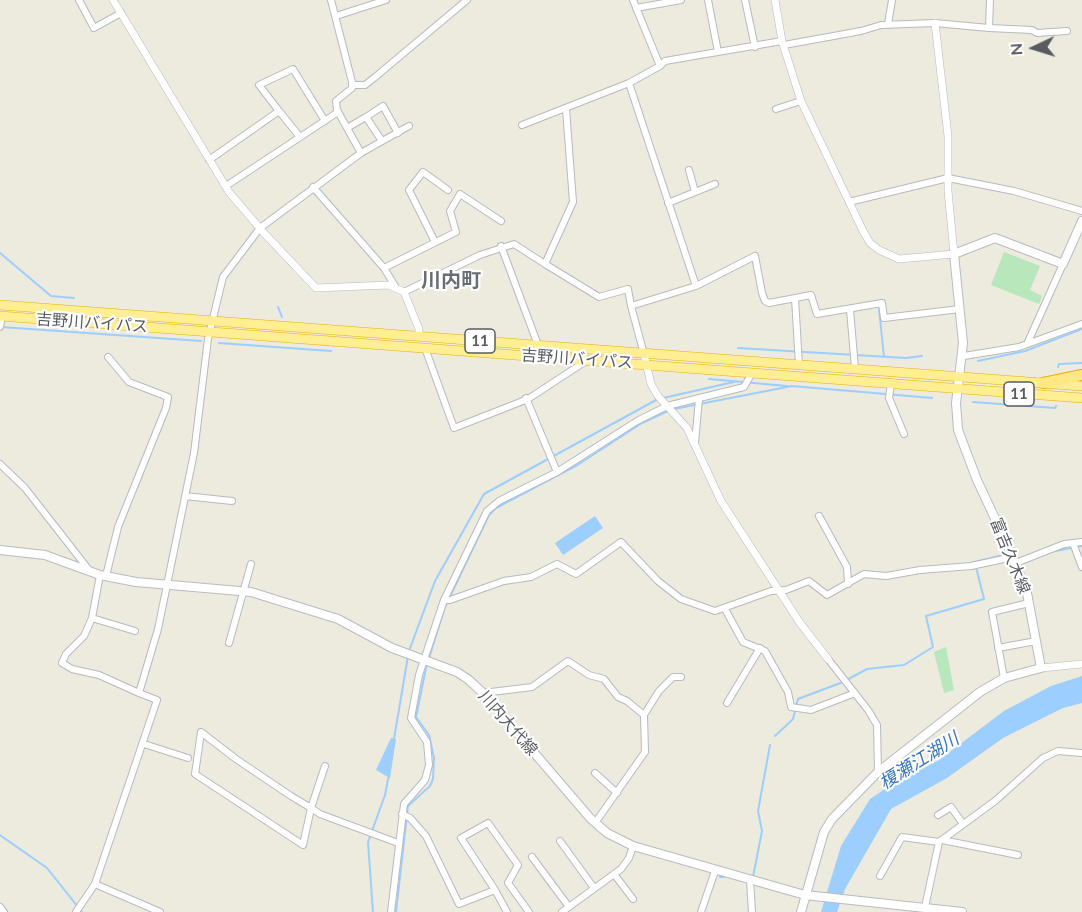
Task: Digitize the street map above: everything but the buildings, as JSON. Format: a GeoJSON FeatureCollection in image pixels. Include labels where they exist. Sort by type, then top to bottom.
{"type":"FeatureCollection","features":[{"type":"Feature","properties":{"kind":"highway","name":"吉野川バイパス"},"geometry":{"type":"LineString","coordinates":[[0,305],[1082,386]]}},
{"type":"Feature","properties":{"kind":"highway","name":"吉野川バイパス"},"geometry":{"type":"LineString","coordinates":[[1,321],[210,332],[646,365],[750,380],[890,391],[957,389],[1082,398]]}},
{"type":"Feature","properties":{"kind":"highway"},"geometry":{"type":"LineString","coordinates":[[1043,382],[1082,375]]}},
{"type":"Feature","properties":{"kind":"main road"},"geometry":{"type":"LineString","coordinates":[[954,254],[995,238],[1063,264],[1082,221]]}},
{"type":"Feature","properties":{"kind":"main road","name":"富吉久木線"},"geometry":{"type":"LineString","coordinates":[[954,254],[963,356],[957,389],[957,423],[964,448],[1014,560],[1029,603],[1041,668]]}},
{"type":"Feature","properties":{"kind":"main road","name":"川内大代線"},"geometry":{"type":"LineString","coordinates":[[0,550],[45,555],[103,576],[243,592],[338,619],[408,654],[456,672],[483,693],[595,823],[607,833],[633,846],[805,895],[844,897],[962,912]]}},
{"type":"Feature","properties":{"kind":"main road"},"geometry":{"type":"LineString","coordinates":[[801,912],[824,832],[832,819],[878,772],[980,692],[1004,678],[1041,668]]}},
{"type":"Feature","properties":{"kind":"street"},"geometry":{"type":"LineString","coordinates":[[79,0],[94,28],[121,13]]}},
{"type":"Feature","properties":{"kind":"street"},"geometry":{"type":"LineString","coordinates":[[331,0],[352,85]]}},
{"type":"Feature","properties":{"kind":"street"},"geometry":{"type":"LineString","coordinates":[[336,16],[386,0]]}},
{"type":"Feature","properties":{"kind":"street"},"geometry":{"type":"LineString","coordinates":[[361,153],[338,112],[336,101],[352,85],[365,85],[467,0]]}},
{"type":"Feature","properties":{"kind":"street"},"geometry":{"type":"LineString","coordinates":[[633,0],[660,66]]}},
{"type":"Feature","properties":{"kind":"street"},"geometry":{"type":"LineString","coordinates":[[636,8],[681,0]]}},
{"type":"Feature","properties":{"kind":"street"},"geometry":{"type":"LineString","coordinates":[[708,0],[718,52]]}},
{"type":"Feature","properties":{"kind":"street"},"geometry":{"type":"LineString","coordinates":[[745,0],[754,48]]}},
{"type":"Feature","properties":{"kind":"street"},"geometry":{"type":"LineString","coordinates":[[775,0],[783,43],[801,101],[870,243],[888,255],[910,259],[954,254],[948,178],[948,136],[935,23]]}},
{"type":"Feature","properties":{"kind":"street"},"geometry":{"type":"LineString","coordinates":[[888,24],[892,0]]}},
{"type":"Feature","properties":{"kind":"street"},"geometry":{"type":"LineString","coordinates":[[989,28],[990,0]]}},
{"type":"Feature","properties":{"kind":"street"},"geometry":{"type":"LineString","coordinates":[[116,1],[121,13],[226,186],[260,228],[316,288],[395,286]]}},
{"type":"Feature","properties":{"kind":"street"},"geometry":{"type":"LineString","coordinates":[[522,125],[629,83],[665,62],[718,52],[754,48],[888,24],[935,23],[1032,30],[1037,33],[1067,32]]}},
{"type":"Feature","properties":{"kind":"street"},"geometry":{"type":"LineString","coordinates":[[300,137],[259,85],[293,69],[325,121]]}},
{"type":"Feature","properties":{"kind":"street"},"geometry":{"type":"LineString","coordinates":[[629,83],[696,286]]}},
{"type":"Feature","properties":{"kind":"street"},"geometry":{"type":"LineString","coordinates":[[776,109],[801,101]]}},
{"type":"Feature","properties":{"kind":"street"},"geometry":{"type":"LineString","coordinates":[[347,128],[383,106],[398,133]]}},
{"type":"Feature","properties":{"kind":"street"},"geometry":{"type":"LineString","coordinates":[[545,264],[573,202],[566,109]]}},
{"type":"Feature","properties":{"kind":"street"},"geometry":{"type":"LineString","coordinates":[[209,160],[279,111]]}},
{"type":"Feature","properties":{"kind":"street"},"geometry":{"type":"LineString","coordinates":[[226,186],[338,112]]}},
{"type":"Feature","properties":{"kind":"street"},"geometry":{"type":"LineString","coordinates":[[366,117],[382,141]]}},
{"type":"Feature","properties":{"kind":"street"},"geometry":{"type":"LineString","coordinates":[[139,693],[158,629],[194,453],[210,332],[223,277],[260,228],[361,153],[409,126]]}},
{"type":"Feature","properties":{"kind":"street"},"geometry":{"type":"LineString","coordinates":[[688,170],[695,192]]}},
{"type":"Feature","properties":{"kind":"street"},"geometry":{"type":"LineString","coordinates":[[435,242],[409,190],[423,171],[448,190]]}},
{"type":"Feature","properties":{"kind":"street"},"geometry":{"type":"LineString","coordinates":[[849,202],[948,178],[1014,191],[1082,211]]}},
{"type":"Feature","properties":{"kind":"street"},"geometry":{"type":"LineString","coordinates":[[668,203],[715,184]]}},
{"type":"Feature","properties":{"kind":"street"},"geometry":{"type":"LineString","coordinates":[[313,187],[384,268],[395,286],[404,292],[419,336]]}},
{"type":"Feature","properties":{"kind":"street"},"geometry":{"type":"LineString","coordinates":[[384,268],[456,232],[450,211],[460,194],[501,221]]}},
{"type":"Feature","properties":{"kind":"street"},"geometry":{"type":"LineString","coordinates":[[404,292],[501,246],[514,244],[599,297],[628,289],[646,365],[666,405],[687,428],[721,501],[779,591],[877,724],[875,767],[878,772]]}},
{"type":"Feature","properties":{"kind":"street"},"geometry":{"type":"LineString","coordinates":[[501,246],[538,345]]}},
{"type":"Feature","properties":{"kind":"street"},"geometry":{"type":"LineString","coordinates":[[631,306],[696,286],[755,256],[765,301],[811,295],[817,314],[882,303],[884,318],[960,309]]}},
{"type":"Feature","properties":{"kind":"street"},"geometry":{"type":"LineString","coordinates":[[1029,342],[1063,264]]}},
{"type":"Feature","properties":{"kind":"street"},"geometry":{"type":"LineString","coordinates":[[795,298],[799,365]]}},
{"type":"Feature","properties":{"kind":"street"},"geometry":{"type":"LineString","coordinates":[[850,310],[855,368]]}},
{"type":"Feature","properties":{"kind":"street"},"geometry":{"type":"LineString","coordinates":[[963,356],[979,356],[1082,324]]}},
{"type":"Feature","properties":{"kind":"street"},"geometry":{"type":"LineString","coordinates":[[425,348],[454,428],[526,398],[587,361]]}},
{"type":"Feature","properties":{"kind":"street"},"geometry":{"type":"LineString","coordinates":[[76,912],[95,884],[129,777],[144,744],[157,700],[99,675],[72,669],[62,663],[66,654],[84,636],[92,618],[118,527],[166,408],[168,397],[129,382],[108,357]]}},
{"type":"Feature","properties":{"kind":"street"},"geometry":{"type":"LineString","coordinates":[[391,912],[398,843],[405,816],[406,798],[425,780],[429,765],[427,742],[411,718],[426,662],[447,600],[487,511],[499,501],[557,472],[666,405],[698,403],[750,380]]}},
{"type":"Feature","properties":{"kind":"street"},"geometry":{"type":"LineString","coordinates":[[890,391],[904,434]]}},
{"type":"Feature","properties":{"kind":"street"},"geometry":{"type":"LineString","coordinates":[[526,398],[557,472]]}},
{"type":"Feature","properties":{"kind":"street"},"geometry":{"type":"LineString","coordinates":[[694,444],[698,403]]}},
{"type":"Feature","properties":{"kind":"street"},"geometry":{"type":"LineString","coordinates":[[0,464],[25,488],[89,570]]}},
{"type":"Feature","properties":{"kind":"street"},"geometry":{"type":"LineString","coordinates":[[185,496],[232,501]]}},
{"type":"Feature","properties":{"kind":"street"},"geometry":{"type":"LineString","coordinates":[[819,516],[847,567],[848,584]]}},
{"type":"Feature","properties":{"kind":"street"},"geometry":{"type":"LineString","coordinates":[[447,600],[504,581],[531,577],[557,564],[576,574],[621,542],[658,581],[681,598],[706,610],[715,611],[771,591],[779,591],[809,581],[827,595],[864,574],[886,576],[1014,560],[1047,549],[1074,546],[1082,542]]}},
{"type":"Feature","properties":{"kind":"street"},"geometry":{"type":"LineString","coordinates":[[1074,546],[1082,567]]}},
{"type":"Feature","properties":{"kind":"street"},"geometry":{"type":"LineString","coordinates":[[229,642],[250,564]]}},
{"type":"Feature","properties":{"kind":"street"},"geometry":{"type":"LineString","coordinates":[[1004,678],[992,612],[1029,603]]}},
{"type":"Feature","properties":{"kind":"street"},"geometry":{"type":"LineString","coordinates":[[725,609],[743,642],[760,648],[788,692],[791,707],[811,710],[855,693]]}},
{"type":"Feature","properties":{"kind":"street"},"geometry":{"type":"LineString","coordinates":[[92,618],[135,631]]}},
{"type":"Feature","properties":{"kind":"street"},"geometry":{"type":"LineString","coordinates":[[998,648],[1036,640]]}},
{"type":"Feature","properties":{"kind":"street"},"geometry":{"type":"LineString","coordinates":[[727,703],[760,648]]}},
{"type":"Feature","properties":{"kind":"street"},"geometry":{"type":"LineString","coordinates":[[483,693],[532,687],[568,661],[589,675],[604,679],[618,697],[644,715]]}},
{"type":"Feature","properties":{"kind":"street"},"geometry":{"type":"LineString","coordinates":[[1041,668],[1082,663]]}},
{"type":"Feature","properties":{"kind":"street"},"geometry":{"type":"LineString","coordinates":[[595,823],[645,752],[644,715],[659,691],[673,677],[681,677]]}},
{"type":"Feature","properties":{"kind":"street"},"geometry":{"type":"LineString","coordinates":[[325,766],[311,808],[303,845],[195,774],[201,732],[236,759],[311,808],[398,843]]}},
{"type":"Feature","properties":{"kind":"street"},"geometry":{"type":"LineString","coordinates":[[144,744],[188,758]]}},
{"type":"Feature","properties":{"kind":"street"},"geometry":{"type":"LineString","coordinates":[[926,909],[941,841],[995,801],[1042,758],[1058,750],[1082,753]]}},
{"type":"Feature","properties":{"kind":"street"},"geometry":{"type":"LineString","coordinates":[[595,773],[616,793]]}},
{"type":"Feature","properties":{"kind":"street"},"geometry":{"type":"LineString","coordinates":[[938,815],[951,807],[963,824]]}},
{"type":"Feature","properties":{"kind":"street"},"geometry":{"type":"LineString","coordinates":[[405,816],[426,836],[459,904],[456,912]]}},
{"type":"Feature","properties":{"kind":"street"},"geometry":{"type":"LineString","coordinates":[[459,904],[496,891],[508,883],[518,865],[488,823],[461,838],[496,891],[507,912]]}},
{"type":"Feature","properties":{"kind":"street"},"geometry":{"type":"LineString","coordinates":[[880,876],[902,837],[941,841],[1018,855]]}},
{"type":"Feature","properties":{"kind":"street"},"geometry":{"type":"LineString","coordinates":[[560,841],[594,888]]}},
{"type":"Feature","properties":{"kind":"street"},"geometry":{"type":"LineString","coordinates":[[532,857],[564,911],[614,874],[629,858],[633,846]]}},
{"type":"Feature","properties":{"kind":"street"},"geometry":{"type":"LineString","coordinates":[[701,912],[716,871]]}},
{"type":"Feature","properties":{"kind":"street"},"geometry":{"type":"LineString","coordinates":[[614,874],[633,899]]}},
{"type":"Feature","properties":{"kind":"street"},"geometry":{"type":"LineString","coordinates":[[750,880],[752,912]]}},
{"type":"Feature","properties":{"kind":"street"},"geometry":{"type":"LineString","coordinates":[[508,883],[529,912]]}},
{"type":"Feature","properties":{"kind":"street"},"geometry":{"type":"LineString","coordinates":[[95,884],[160,912]]}},
{"type":"Feature","properties":{"kind":"street"},"geometry":{"type":"LineString","coordinates":[[0,907],[4,912]]}},
{"type":"Feature","properties":{"kind":"green space"},"geometry":{"type":"Polygon","coordinates":[[[1004,252],[1040,266],[1030,290],[1042,296],[1039,304],[991,285],[1004,252]]]}},
{"type":"Feature","properties":{"kind":"green space"},"geometry":{"type":"Polygon","coordinates":[[[946,647],[954,690],[944,693],[934,652],[946,647]]]}},
{"type":"Feature","properties":{"kind":"water"},"geometry":{"type":"Polygon","coordinates":[[[595,516],[603,528],[563,555],[555,543],[595,516]]]}},
{"type":"Feature","properties":{"kind":"water"},"geometry":{"type":"Polygon","coordinates":[[[1082,676],[1082,703],[1063,708],[1003,738],[947,778],[891,809],[845,889],[837,912],[821,912],[841,846],[870,799],[891,785],[939,760],[1004,711],[1051,686],[1082,676]]]}},
{"type":"Feature","properties":{"kind":"water"},"geometry":{"type":"Polygon","coordinates":[[[391,738],[396,739],[390,778],[376,770],[391,738]]]}},
{"type":"Feature","properties":{"kind":"waterway"},"geometry":{"type":"LineString","coordinates":[[0,253],[51,296],[74,298]]}},
{"type":"Feature","properties":{"kind":"waterway"},"geometry":{"type":"LineString","coordinates":[[278,307],[282,317]]}},
{"type":"Feature","properties":{"kind":"waterway"},"geometry":{"type":"LineString","coordinates":[[879,309],[884,357]]}},
{"type":"Feature","properties":{"kind":"waterway"},"geometry":{"type":"LineString","coordinates":[[1,327],[201,341]]}},
{"type":"Feature","properties":{"kind":"waterway"},"geometry":{"type":"LineString","coordinates":[[978,361],[1025,351],[1082,329]]}},
{"type":"Feature","properties":{"kind":"waterway"},"geometry":{"type":"LineString","coordinates":[[219,343],[331,351]]}},
{"type":"Feature","properties":{"kind":"waterway"},"geometry":{"type":"LineString","coordinates":[[738,348],[906,358],[922,356]]}},
{"type":"Feature","properties":{"kind":"waterway"},"geometry":{"type":"LineString","coordinates":[[1058,367],[1059,364],[1082,363]]}},
{"type":"Feature","properties":{"kind":"waterway"},"geometry":{"type":"LineString","coordinates":[[709,379],[787,386]]}},
{"type":"Feature","properties":{"kind":"waterway"},"geometry":{"type":"LineString","coordinates":[[663,398],[734,382]]}},
{"type":"Feature","properties":{"kind":"waterway"},"geometry":{"type":"LineString","coordinates":[[792,386],[932,398]]}},
{"type":"Feature","properties":{"kind":"waterway"},"geometry":{"type":"LineString","coordinates":[[674,409],[792,386]]}},
{"type":"Feature","properties":{"kind":"waterway"},"geometry":{"type":"LineString","coordinates":[[409,651],[435,581],[484,494],[658,399]]}},
{"type":"Feature","properties":{"kind":"waterway"},"geometry":{"type":"LineString","coordinates":[[973,402],[1055,408],[1056,406]]}},
{"type":"Feature","properties":{"kind":"waterway"},"geometry":{"type":"LineString","coordinates":[[429,658],[445,607],[489,515],[496,508],[579,464],[642,423],[668,411]]}},
{"type":"Feature","properties":{"kind":"waterway"},"geometry":{"type":"LineString","coordinates":[[1050,552],[1082,546]]}},
{"type":"Feature","properties":{"kind":"waterway"},"geometry":{"type":"LineString","coordinates":[[975,562],[1003,555]]}},
{"type":"Feature","properties":{"kind":"waterway"},"geometry":{"type":"LineString","coordinates":[[775,736],[793,719],[798,699],[843,682],[867,669],[904,665],[933,647],[926,616],[984,599],[976,567]]}},
{"type":"Feature","properties":{"kind":"waterway"},"geometry":{"type":"LineString","coordinates":[[394,739],[408,656]]}},
{"type":"Feature","properties":{"kind":"waterway"},"geometry":{"type":"LineString","coordinates":[[396,912],[408,806],[430,786],[433,779],[434,758],[429,735],[416,717],[427,663]]}},
{"type":"Feature","properties":{"kind":"waterway"},"geometry":{"type":"LineString","coordinates":[[753,877],[762,831],[758,811],[770,745]]}},
{"type":"Feature","properties":{"kind":"waterway"},"geometry":{"type":"LineString","coordinates":[[373,912],[368,842],[385,795],[389,774]]}},
{"type":"Feature","properties":{"kind":"waterway"},"geometry":{"type":"LineString","coordinates":[[0,835],[47,868],[82,912]]}},
{"type":"Feature","properties":{"kind":"district","name":"川内町"},"geometry":{"type":"Point","coordinates":[451,281]}},
{"type":"Feature","properties":{"kind":"water label","name":"榎瀬江湖川"},"geometry":{"type":"Point","coordinates":[919,761]}}]}
